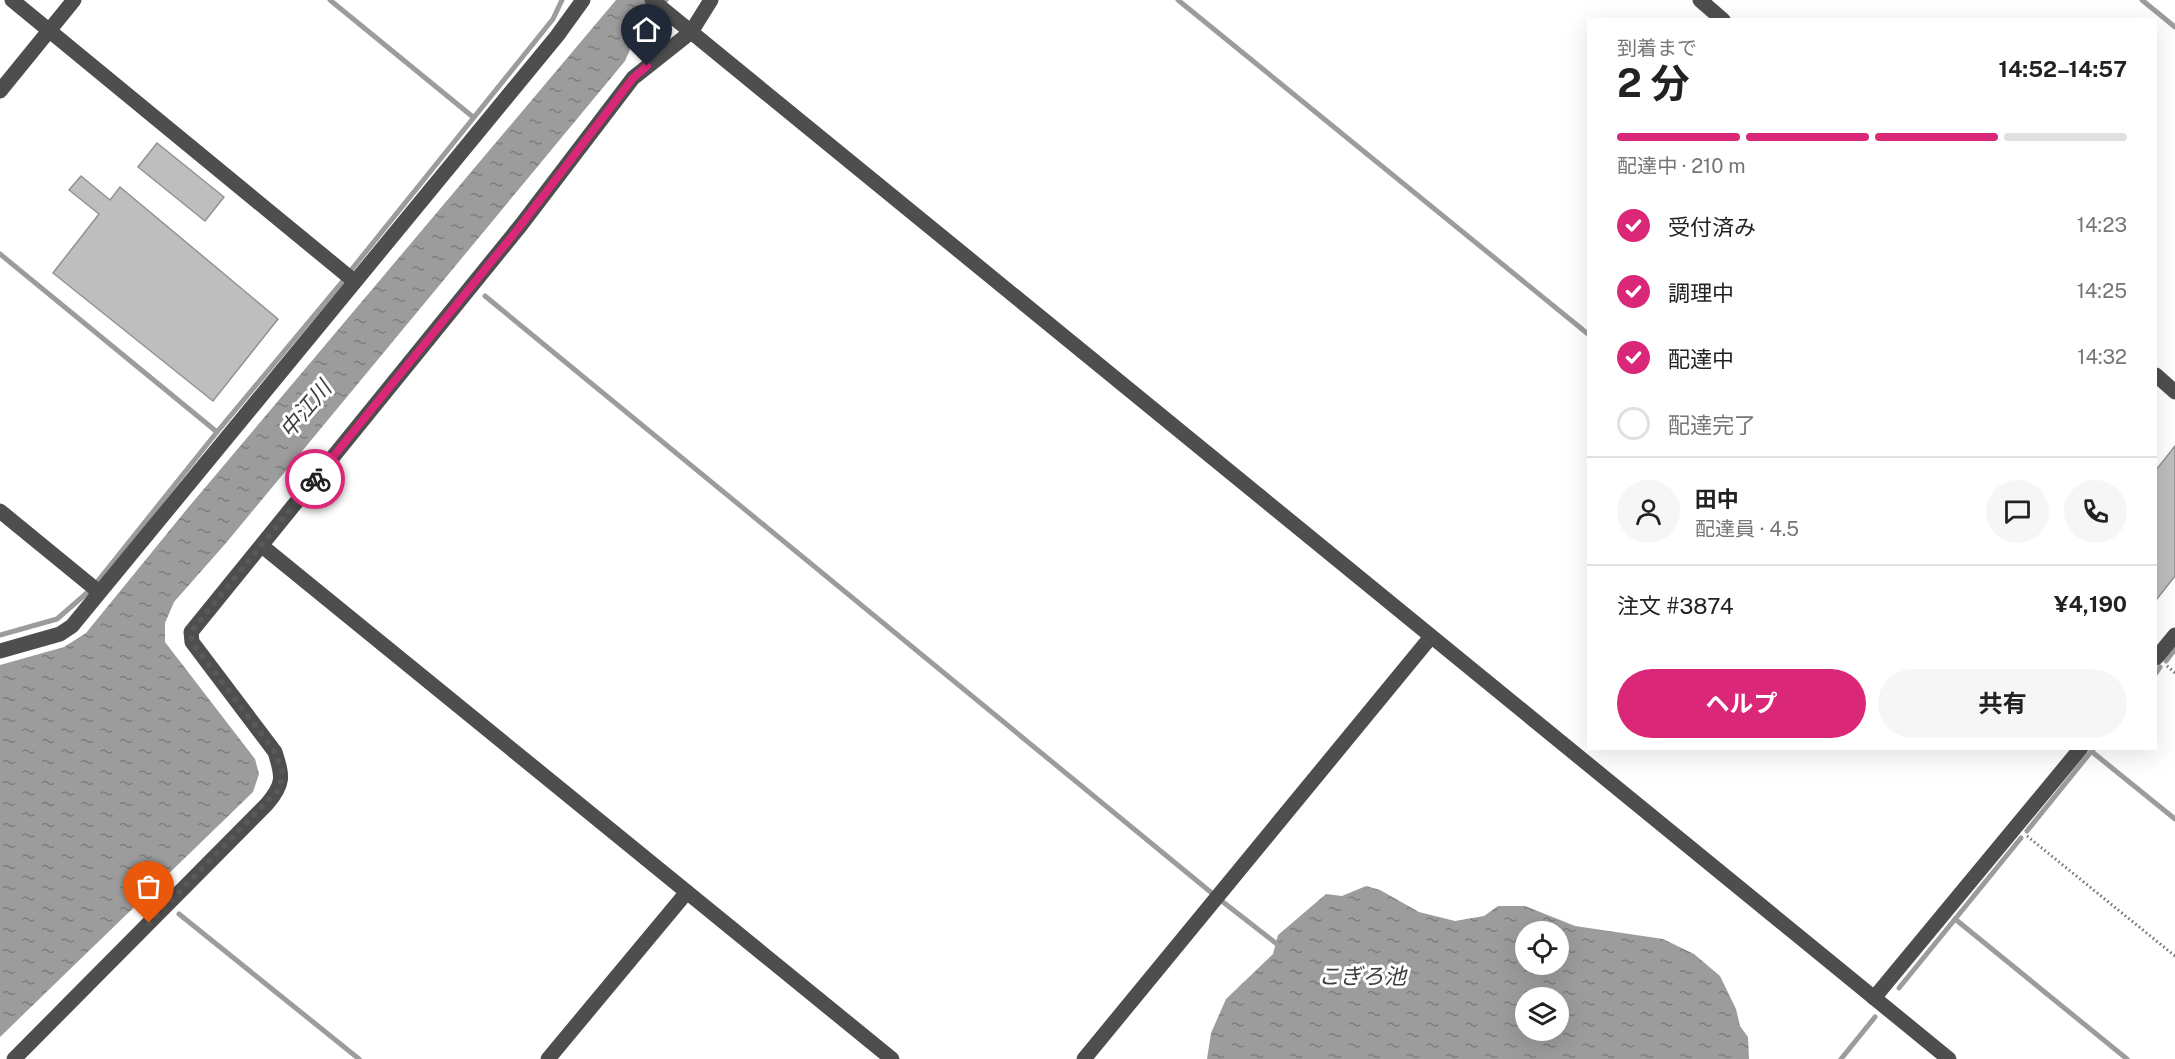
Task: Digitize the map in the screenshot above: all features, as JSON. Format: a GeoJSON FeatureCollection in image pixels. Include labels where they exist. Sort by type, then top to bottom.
{"type":"FeatureCollection","features":[{"type":"Feature","properties":{"kind":"street"},"geometry":{"type":"LineString","coordinates":[[12,0],[354,281]]}},
{"type":"Feature","properties":{"kind":"street"},"geometry":{"type":"LineString","coordinates":[[0,91],[74,0]]}},
{"type":"Feature","properties":{"kind":"street"},"geometry":{"type":"LineString","coordinates":[[0,651],[60,634],[72,626],[557,36],[583,0]]}},
{"type":"Feature","properties":{"kind":"street"},"geometry":{"type":"LineString","coordinates":[[652,0],[1430,638],[1949,1059]]}},
{"type":"Feature","properties":{"kind":"street"},"geometry":{"type":"LineString","coordinates":[[14,1059],[280,788],[282,771],[275,752],[192,642],[191,632],[521,225],[633,78],[691,32],[711,0]]}},
{"type":"Feature","properties":{"kind":"street"},"geometry":{"type":"LineString","coordinates":[[1700,0],[1722,18]]}},
{"type":"Feature","properties":{"kind":"street"},"geometry":{"type":"LineString","coordinates":[[2157,376],[2175,392]]}},
{"type":"Feature","properties":{"kind":"street"},"geometry":{"type":"LineString","coordinates":[[0,511],[99,592]]}},
{"type":"Feature","properties":{"kind":"street"},"geometry":{"type":"LineString","coordinates":[[262,546],[892,1059]]}},
{"type":"Feature","properties":{"kind":"street"},"geometry":{"type":"LineString","coordinates":[[2157,657],[2175,635]]}},
{"type":"Feature","properties":{"kind":"street"},"geometry":{"type":"LineString","coordinates":[[1084,1059],[1430,638]]}},
{"type":"Feature","properties":{"kind":"street"},"geometry":{"type":"LineString","coordinates":[[1874,998],[2079,750]]}},
{"type":"Feature","properties":{"kind":"street"},"geometry":{"type":"LineString","coordinates":[[548,1059],[687,892]]}},
{"type":"Feature","properties":{"kind":"path"},"geometry":{"type":"LineString","coordinates":[[2016,827],[2175,956]]}},
{"type":"Feature","properties":{"kind":"water","name":"中江川"},"geometry":{"type":"Polygon","coordinates":[[[616,0],[669,0],[632,45],[625,61],[226,543],[174,602],[165,623],[165,642],[255,759],[259,774],[253,792],[0,1037],[0,665],[64,647],[86,633],[187,509],[616,0]]]}},
{"type":"Feature","properties":{"kind":"water","name":"こぎろ池"},"geometry":{"type":"Polygon","coordinates":[[[1366,886],[1380,890],[1419,912],[1455,921],[1484,916],[1498,906],[1525,906],[1562,921],[1515,921],[1515,975],[1569,975],[1569,924],[1663,939],[1694,954],[1720,976],[1736,1009],[1740,1026],[1748,1037],[1749,1059],[1207,1059],[1211,1033],[1226,999],[1273,954],[1278,935],[1326,894],[1342,896],[1366,886]]]}},
{"type":"Feature","properties":{"kind":"building"},"geometry":{"type":"Polygon","coordinates":[[[157,143],[224,197],[205,221],[138,167],[157,143]]]}},
{"type":"Feature","properties":{"kind":"building"},"geometry":{"type":"Polygon","coordinates":[[[81,176],[110,200],[120,187],[278,319],[213,401],[53,273],[99,214],[69,190],[81,176]]]}},
{"type":"Feature","properties":{"kind":"building"},"geometry":{"type":"Polygon","coordinates":[[[2175,446],[2175,576],[2157,599],[2157,469],[2175,446]]]}},
{"type":"Feature","properties":{"kind":"waterway"},"geometry":{"type":"LineString","coordinates":[[330,0],[473,117]]}},
{"type":"Feature","properties":{"kind":"waterway"},"geometry":{"type":"LineString","coordinates":[[352,269],[553,19],[562,0]]}},
{"type":"Feature","properties":{"kind":"waterway"},"geometry":{"type":"LineString","coordinates":[[1178,0],[1587,333]]}},
{"type":"Feature","properties":{"kind":"waterway"},"geometry":{"type":"LineString","coordinates":[[2142,0],[2175,27]]}},
{"type":"Feature","properties":{"kind":"waterway"},"geometry":{"type":"LineString","coordinates":[[0,254],[217,432]]}},
{"type":"Feature","properties":{"kind":"waterway"},"geometry":{"type":"LineString","coordinates":[[97,582],[217,432],[342,282]]}},
{"type":"Feature","properties":{"kind":"waterway"},"geometry":{"type":"LineString","coordinates":[[485,296],[1213,894]]}},
{"type":"Feature","properties":{"kind":"waterway"},"geometry":{"type":"LineString","coordinates":[[0,635],[57,619],[88,592]]}},
{"type":"Feature","properties":{"kind":"waterway"},"geometry":{"type":"LineString","coordinates":[[2166,661],[2175,649]]}},
{"type":"Feature","properties":{"kind":"waterway"},"geometry":{"type":"LineString","coordinates":[[2157,672],[2160,667]]}},
{"type":"Feature","properties":{"kind":"waterway"},"geometry":{"type":"LineString","coordinates":[[2027,831],[2092,750]]}},
{"type":"Feature","properties":{"kind":"waterway"},"geometry":{"type":"LineString","coordinates":[[2091,751],[2175,819]]}},
{"type":"Feature","properties":{"kind":"waterway"},"geometry":{"type":"LineString","coordinates":[[1899,988],[2021,838]]}},
{"type":"Feature","properties":{"kind":"waterway"},"geometry":{"type":"LineString","coordinates":[[1223,902],[1277,944]]}},
{"type":"Feature","properties":{"kind":"waterway"},"geometry":{"type":"LineString","coordinates":[[179,914],[359,1059]]}},
{"type":"Feature","properties":{"kind":"waterway"},"geometry":{"type":"LineString","coordinates":[[1955,919],[2127,1059]]}},
{"type":"Feature","properties":{"kind":"waterway"},"geometry":{"type":"LineString","coordinates":[[1841,1059],[1875,1017]]}},
{"type":"Feature","properties":{"kind":"way so far"},"geometry":{"type":"LineString","coordinates":[[149,923],[267,804],[280,788],[282,771],[275,752],[192,642],[191,632],[315,479]]}},
{"type":"Feature","properties":{"kind":"route"},"geometry":{"type":"LineString","coordinates":[[315,479],[521,225],[633,78],[647,66]]}}]}
